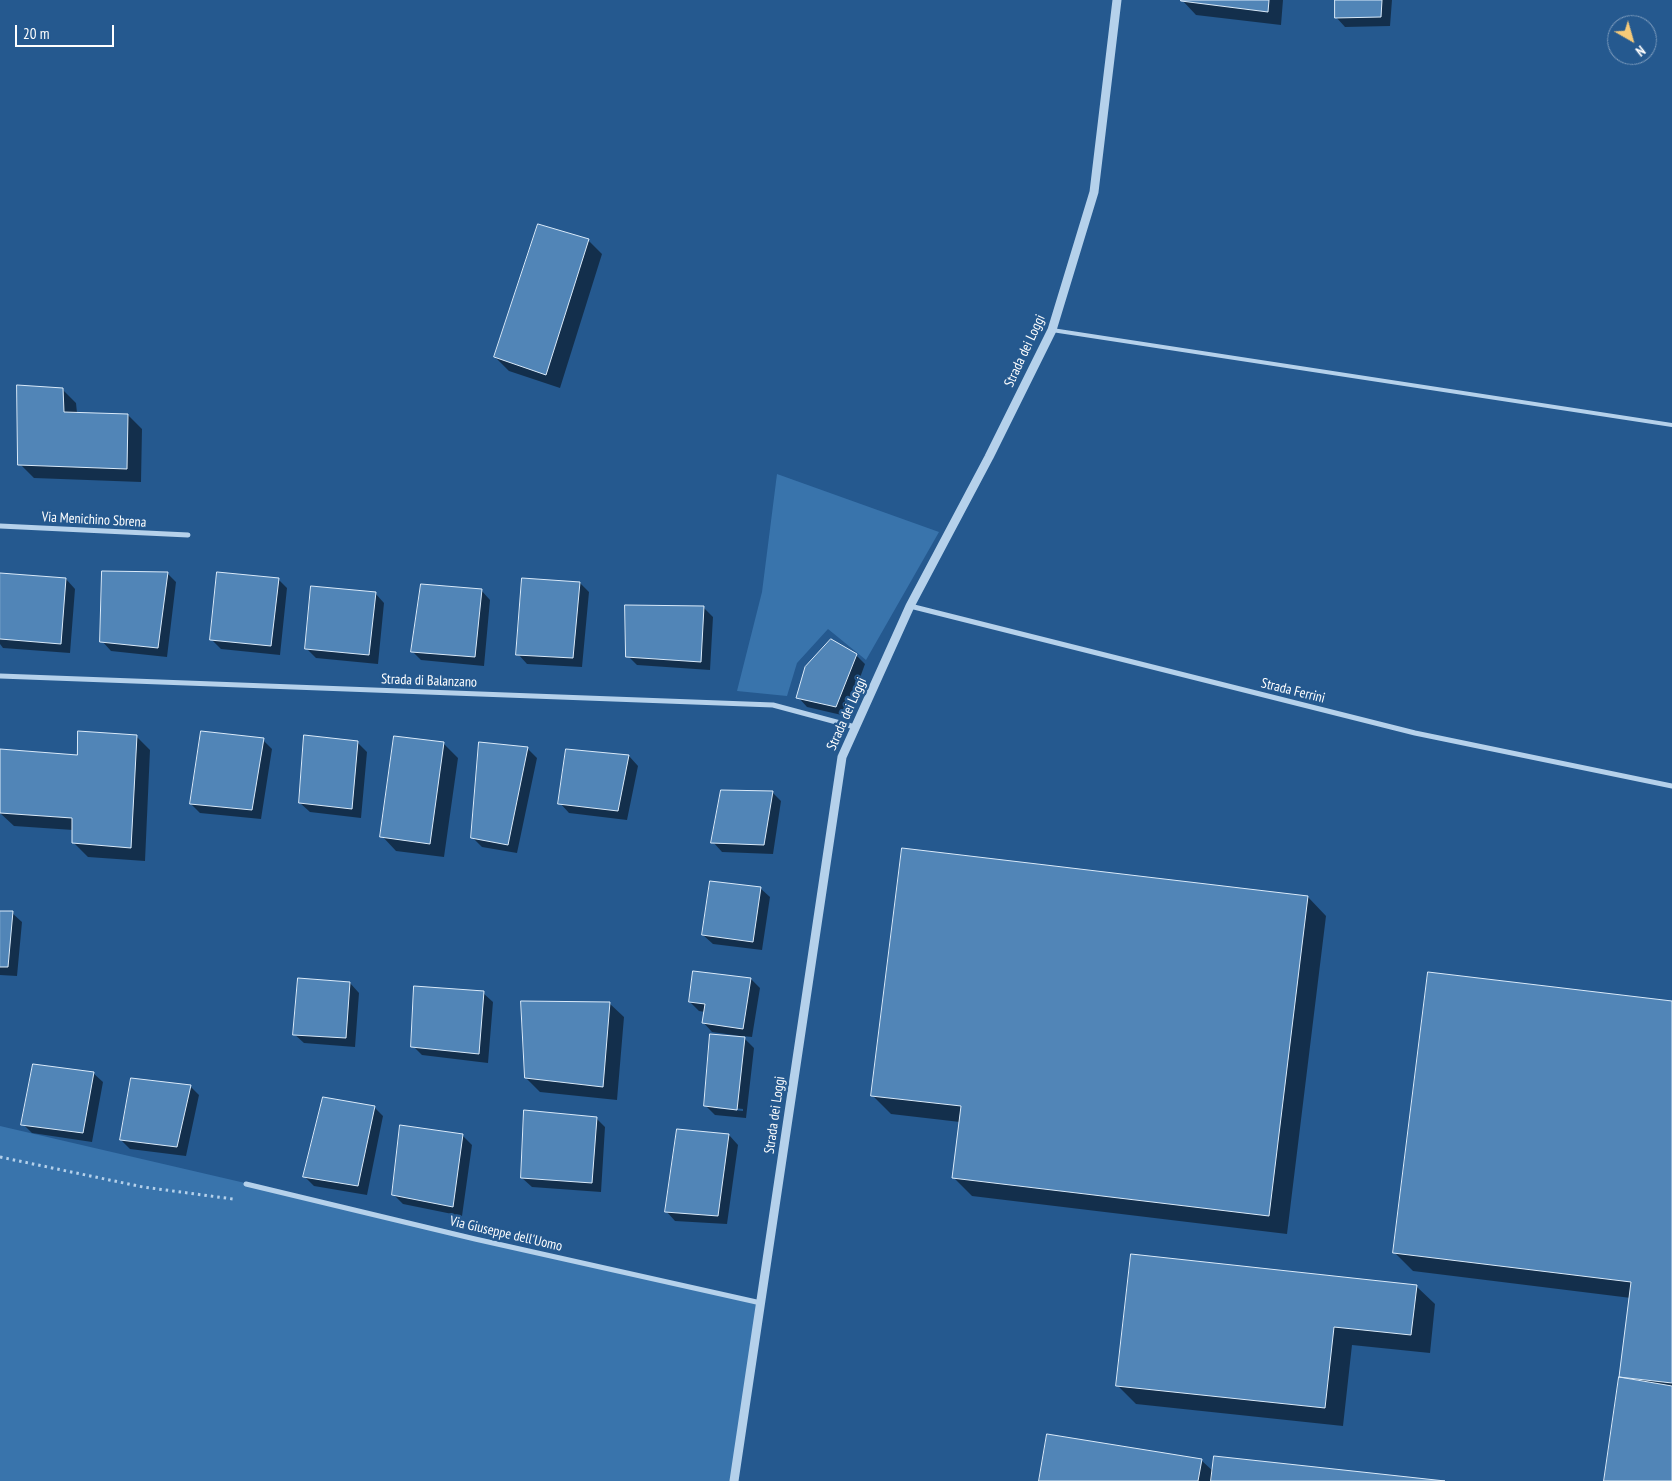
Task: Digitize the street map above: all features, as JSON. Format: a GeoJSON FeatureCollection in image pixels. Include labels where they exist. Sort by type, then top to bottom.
{"type":"FeatureCollection","features":[{"type":"Feature","properties":{"kind":"street","name":"Strada dei Loggi"},"geometry":{"type":"LineString","coordinates":[[734,1481],[842,757],[910,606],[989,457],[1052,330],[1094,192],[1117,0]]}},
{"type":"Feature","properties":{"kind":"street","name":"Via Menichino Sbrena"},"geometry":{"type":"LineString","coordinates":[[0,526],[188,535]]}},
{"type":"Feature","properties":{"kind":"street","name":"Strada Ferrini"},"geometry":{"type":"LineString","coordinates":[[910,606],[1415,733],[1672,786]]}},
{"type":"Feature","properties":{"kind":"street","name":"Strada di Balanzano"},"geometry":{"type":"LineString","coordinates":[[0,676],[773,705],[855,727]]}},
{"type":"Feature","properties":{"kind":"street","name":"Via Giuseppe dell'Uomo"},"geometry":{"type":"LineString","coordinates":[[246,1184],[475,1239],[761,1303]]}},
{"type":"Feature","properties":{"kind":"lane"},"geometry":{"type":"LineString","coordinates":[[1052,330],[1672,425]]}},
{"type":"Feature","properties":{"kind":"path"},"geometry":{"type":"LineString","coordinates":[[0,1157],[143,1187],[233,1199],[246,1184]]}},
{"type":"Feature","properties":{"kind":"shaded area"},"geometry":{"type":"Polygon","coordinates":[[[777,474],[939,532],[866,660],[828,629],[797,663],[787,696],[737,691],[762,592],[777,474]]]}},
{"type":"Feature","properties":{"kind":"shaded area"},"geometry":{"type":"Polygon","coordinates":[[[0,1126],[761,1303],[734,1481],[0,1481],[0,1126]]]}},
{"type":"Feature","properties":{"kind":"building"},"geometry":{"type":"Polygon","coordinates":[[[1181,0],[1269,0],[1268,12],[1181,0]]]}},
{"type":"Feature","properties":{"kind":"building"},"geometry":{"type":"Polygon","coordinates":[[[1335,0],[1382,0],[1381,17],[1335,18],[1335,0]]]}},
{"type":"Feature","properties":{"kind":"building"},"geometry":{"type":"Polygon","coordinates":[[[538,224],[589,239],[546,375],[494,357],[538,224]]]}},
{"type":"Feature","properties":{"kind":"building"},"geometry":{"type":"Polygon","coordinates":[[[17,385],[63,388],[64,412],[128,414],[127,469],[18,465],[17,385]]]}},
{"type":"Feature","properties":{"kind":"building"},"geometry":{"type":"Polygon","coordinates":[[[102,571],[168,572],[158,648],[100,642],[102,571]]]}},
{"type":"Feature","properties":{"kind":"building"},"geometry":{"type":"Polygon","coordinates":[[[217,572],[279,578],[271,646],[210,640],[217,572]]]}},
{"type":"Feature","properties":{"kind":"building"},"geometry":{"type":"Polygon","coordinates":[[[0,573],[66,578],[61,644],[0,639],[0,573]]]}},
{"type":"Feature","properties":{"kind":"building"},"geometry":{"type":"Polygon","coordinates":[[[522,578],[580,582],[573,658],[516,655],[522,578]]]}},
{"type":"Feature","properties":{"kind":"building"},"geometry":{"type":"Polygon","coordinates":[[[421,584],[482,589],[475,657],[411,652],[421,584]]]}},
{"type":"Feature","properties":{"kind":"building"},"geometry":{"type":"Polygon","coordinates":[[[311,586],[376,592],[369,655],[305,649],[311,586]]]}},
{"type":"Feature","properties":{"kind":"building"},"geometry":{"type":"Polygon","coordinates":[[[625,605],[704,606],[701,662],[626,657],[625,605]]]}},
{"type":"Feature","properties":{"kind":"building"},"geometry":{"type":"Polygon","coordinates":[[[831,639],[857,654],[836,707],[796,698],[805,667],[831,639]]]}},
{"type":"Feature","properties":{"kind":"building"},"geometry":{"type":"Polygon","coordinates":[[[78,731],[137,735],[131,848],[72,843],[72,818],[0,813],[0,749],[77,755],[78,731]]]}},
{"type":"Feature","properties":{"kind":"building"},"geometry":{"type":"Polygon","coordinates":[[[201,731],[264,738],[252,810],[190,804],[201,731]]]}},
{"type":"Feature","properties":{"kind":"building"},"geometry":{"type":"Polygon","coordinates":[[[304,735],[358,741],[352,809],[299,803],[304,735]]]}},
{"type":"Feature","properties":{"kind":"building"},"geometry":{"type":"Polygon","coordinates":[[[394,736],[444,742],[430,844],[380,837],[394,736]]]}},
{"type":"Feature","properties":{"kind":"building"},"geometry":{"type":"Polygon","coordinates":[[[479,742],[528,747],[508,845],[471,838],[479,742]]]}},
{"type":"Feature","properties":{"kind":"building"},"geometry":{"type":"Polygon","coordinates":[[[566,749],[629,755],[618,811],[558,804],[566,749]]]}},
{"type":"Feature","properties":{"kind":"building"},"geometry":{"type":"Polygon","coordinates":[[[721,790],[773,791],[764,845],[711,843],[721,790]]]}},
{"type":"Feature","properties":{"kind":"building"},"geometry":{"type":"Polygon","coordinates":[[[902,848],[1308,896],[1269,1216],[952,1178],[961,1106],[871,1096],[902,848]]]}},
{"type":"Feature","properties":{"kind":"building"},"geometry":{"type":"Polygon","coordinates":[[[710,881],[761,887],[753,942],[702,935],[710,881]]]}},
{"type":"Feature","properties":{"kind":"building"},"geometry":{"type":"Polygon","coordinates":[[[0,911],[13,911],[8,967],[0,967],[0,911]]]}},
{"type":"Feature","properties":{"kind":"building"},"geometry":{"type":"Polygon","coordinates":[[[693,971],[751,978],[743,1029],[702,1023],[705,1004],[689,1002],[693,971]]]}},
{"type":"Feature","properties":{"kind":"building"},"geometry":{"type":"Polygon","coordinates":[[[1428,972],[1672,1001],[1672,1383],[1619,1377],[1631,1282],[1393,1253],[1428,972]]]}},
{"type":"Feature","properties":{"kind":"building"},"geometry":{"type":"Polygon","coordinates":[[[298,978],[350,982],[346,1038],[293,1035],[298,978]]]}},
{"type":"Feature","properties":{"kind":"building"},"geometry":{"type":"Polygon","coordinates":[[[414,986],[484,991],[479,1054],[411,1047],[414,986]]]}},
{"type":"Feature","properties":{"kind":"building"},"geometry":{"type":"Polygon","coordinates":[[[521,1001],[610,1002],[603,1087],[525,1078],[521,1001]]]}},
{"type":"Feature","properties":{"kind":"building"},"geometry":{"type":"Polygon","coordinates":[[[710,1034],[745,1037],[737,1110],[704,1106],[710,1034]]]}},
{"type":"Feature","properties":{"kind":"building"},"geometry":{"type":"Polygon","coordinates":[[[33,1064],[94,1072],[83,1133],[21,1125],[33,1064]]]}},
{"type":"Feature","properties":{"kind":"building"},"geometry":{"type":"Polygon","coordinates":[[[131,1078],[191,1085],[177,1147],[120,1140],[131,1078]]]}},
{"type":"Feature","properties":{"kind":"building"},"geometry":{"type":"Polygon","coordinates":[[[323,1097],[375,1106],[358,1186],[303,1177],[323,1097]]]}},
{"type":"Feature","properties":{"kind":"building"},"geometry":{"type":"Polygon","coordinates":[[[524,1110],[597,1117],[592,1183],[521,1178],[524,1110]]]}},
{"type":"Feature","properties":{"kind":"building"},"geometry":{"type":"Polygon","coordinates":[[[400,1125],[463,1134],[453,1207],[392,1195],[400,1125]]]}},
{"type":"Feature","properties":{"kind":"building"},"geometry":{"type":"Polygon","coordinates":[[[677,1129],[729,1134],[718,1216],[665,1212],[677,1129]]]}},
{"type":"Feature","properties":{"kind":"building"},"geometry":{"type":"Polygon","coordinates":[[[1131,1254],[1417,1285],[1411,1335],[1334,1327],[1325,1408],[1116,1386],[1131,1254]]]}},
{"type":"Feature","properties":{"kind":"building"},"geometry":{"type":"Polygon","coordinates":[[[1619,1377],[1672,1386],[1672,1481],[1604,1481],[1619,1377]]]}},
{"type":"Feature","properties":{"kind":"building"},"geometry":{"type":"Polygon","coordinates":[[[1047,1434],[1202,1459],[1198,1481],[1039,1481],[1047,1434]]]}},
{"type":"Feature","properties":{"kind":"building"},"geometry":{"type":"Polygon","coordinates":[[[1214,1456],[1445,1481],[1211,1481],[1214,1456]]]}}]}
